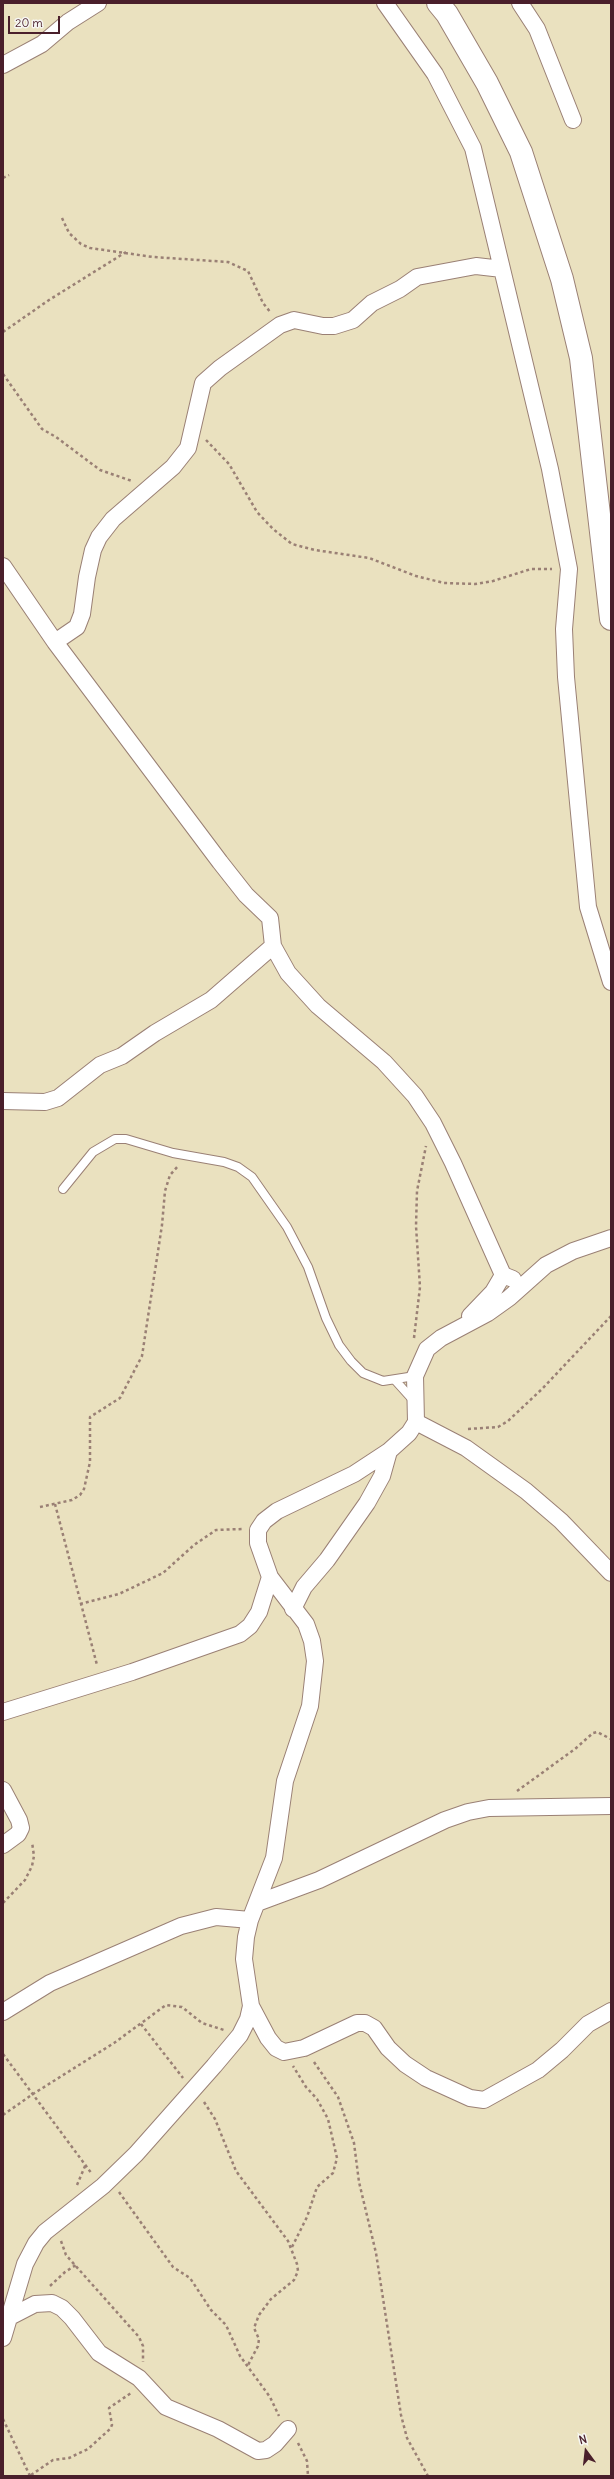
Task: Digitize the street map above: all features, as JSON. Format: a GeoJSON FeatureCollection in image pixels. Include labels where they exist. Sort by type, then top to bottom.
{"type":"FeatureCollection","features":[{"type":"Feature","properties":{"kind":"highway"},"geometry":{"type":"LineString","coordinates":[[438,3],[447,14],[487,83],[518,145],[538,200],[562,279],[581,358],[611,619]]}},
{"type":"Feature","properties":{"kind":"street"},"geometry":{"type":"LineString","coordinates":[[3,65],[42,44],[68,22],[98,3]]}},
{"type":"Feature","properties":{"kind":"street"},"geometry":{"type":"LineString","coordinates":[[385,3],[435,74],[473,148],[550,469],[569,569],[564,629],[572,745],[588,908],[611,982]]}},
{"type":"Feature","properties":{"kind":"street"},"geometry":{"type":"LineString","coordinates":[[520,3],[537,29],[572,120]]}},
{"type":"Feature","properties":{"kind":"street"},"geometry":{"type":"LineString","coordinates":[[55,642],[76,627],[82,614],[86,577],[93,550],[99,537],[113,519],[154,484],[173,466],[188,448],[203,384],[220,368],[280,324],[294,320],[310,322],[323,326],[334,326],[353,320],[372,303],[400,289],[417,277],[476,266],[502,269]]}},
{"type":"Feature","properties":{"kind":"street"},"geometry":{"type":"LineString","coordinates":[[3,566],[55,642],[220,862],[246,895],[270,918],[273,946],[288,973],[300,987],[403,1082],[433,1123],[478,1213],[503,1276]]}},
{"type":"Feature","properties":{"kind":"street"},"geometry":{"type":"LineString","coordinates":[[3,1101],[39,1102],[52,1101],[58,1098],[100,1065],[122,1056],[155,1033],[211,1000],[273,946]]}},
{"type":"Feature","properties":{"kind":"street"},"geometry":{"type":"LineString","coordinates":[[611,1238],[573,1251],[546,1265],[509,1298],[464,1326],[441,1338],[427,1349],[416,1372],[416,1422],[409,1433],[389,1451],[354,1474],[277,1511],[264,1521],[258,1530],[258,1543],[270,1577],[306,1624],[312,1641],[315,1661],[314,1686],[310,1706],[285,1781],[274,1858],[250,1920],[244,1959],[251,2006],[268,2038],[276,2048],[284,2052],[304,2048],[358,2023],[365,2023],[374,2028],[388,2048],[405,2064],[426,2078],[470,2098],[484,2100],[538,2070],[562,2050],[588,2024],[611,2011]]}},
{"type":"Feature","properties":{"kind":"street"},"geometry":{"type":"LineString","coordinates":[[503,1276],[517,1280],[529,1279]]}},
{"type":"Feature","properties":{"kind":"street"},"geometry":{"type":"LineString","coordinates":[[464,1326],[493,1292],[503,1276]]}},
{"type":"Feature","properties":{"kind":"street"},"geometry":{"type":"LineString","coordinates":[[416,1422],[438,1432],[477,1455],[526,1491],[561,1521],[611,1573]]}},
{"type":"Feature","properties":{"kind":"street"},"geometry":{"type":"LineString","coordinates":[[293,1609],[304,1587],[327,1560],[367,1504],[382,1476],[389,1451]]}},
{"type":"Feature","properties":{"kind":"street"},"geometry":{"type":"LineString","coordinates":[[3,1712],[240,1634],[250,1626],[259,1612],[270,1577]]}},
{"type":"Feature","properties":{"kind":"street"},"geometry":{"type":"LineString","coordinates":[[3,1790],[19,1820],[21,1828],[18,1834],[3,1845]]}},
{"type":"Feature","properties":{"kind":"street"},"geometry":{"type":"LineString","coordinates":[[257,1903],[319,1880],[445,1820],[489,1808],[611,1806]]}},
{"type":"Feature","properties":{"kind":"street"},"geometry":{"type":"LineString","coordinates":[[3,2012],[50,1983],[181,1926],[216,1917],[250,1920]]}},
{"type":"Feature","properties":{"kind":"street"},"geometry":{"type":"LineString","coordinates":[[3,2338],[6,2319],[30,2252],[46,2232],[106,2183],[142,2149],[240,2035],[248,2019],[251,2006]]}},
{"type":"Feature","properties":{"kind":"street"},"geometry":{"type":"LineString","coordinates":[[6,2319],[26,2308],[43,2303],[52,2303],[62,2308],[99,2353],[140,2378],[166,2406],[218,2429],[258,2451],[266,2450],[275,2444],[288,2429]]}},
{"type":"Feature","properties":{"kind":"lane"},"geometry":{"type":"LineString","coordinates":[[63,1189],[93,1152],[115,1139],[126,1139],[158,1150],[224,1162],[238,1167],[252,1177],[298,1245],[326,1318],[339,1345],[351,1361],[363,1373],[373,1378],[396,1380],[416,1372]]}},
{"type":"Feature","properties":{"kind":"lane"},"geometry":{"type":"LineString","coordinates":[[396,1380],[405,1389],[416,1406]]}},
{"type":"Feature","properties":{"kind":"path"},"geometry":{"type":"LineString","coordinates":[[3,178],[9,175]]}},
{"type":"Feature","properties":{"kind":"path"},"geometry":{"type":"LineString","coordinates":[[62,218],[69,233],[81,244],[90,248],[170,259],[228,262],[248,271],[263,303],[280,324]]}},
{"type":"Feature","properties":{"kind":"path"},"geometry":{"type":"LineString","coordinates":[[3,332],[48,300],[126,252]]}},
{"type":"Feature","properties":{"kind":"path"},"geometry":{"type":"LineString","coordinates":[[3,374],[42,429],[56,437],[100,470],[120,478],[154,484]]}},
{"type":"Feature","properties":{"kind":"path"},"geometry":{"type":"LineString","coordinates":[[192,431],[212,443],[230,464],[256,512],[273,529],[292,544],[315,550],[369,558],[416,576],[444,583],[475,584],[493,581],[531,569],[569,569]]}},
{"type":"Feature","properties":{"kind":"path"},"geometry":{"type":"LineString","coordinates":[[416,1372],[414,1344],[420,1287],[416,1226],[417,1191],[422,1160],[433,1123]]}},
{"type":"Feature","properties":{"kind":"path"},"geometry":{"type":"LineString","coordinates":[[40,1507],[72,1500],[80,1495],[84,1489],[90,1462],[90,1417],[120,1398],[142,1356],[162,1225],[165,1191],[170,1175],[189,1156]]}},
{"type":"Feature","properties":{"kind":"path"},"geometry":{"type":"LineString","coordinates":[[438,1432],[488,1429],[508,1421],[542,1389],[611,1316]]}},
{"type":"Feature","properties":{"kind":"path"},"geometry":{"type":"LineString","coordinates":[[55,1504],[101,1681]]}},
{"type":"Feature","properties":{"kind":"path"},"geometry":{"type":"LineString","coordinates":[[80,1604],[119,1594],[162,1573],[194,1545],[216,1530],[227,1528],[258,1530]]}},
{"type":"Feature","properties":{"kind":"path"},"geometry":{"type":"LineString","coordinates":[[489,1808],[519,1790],[575,1749],[593,1733],[597,1732],[611,1739]]}},
{"type":"Feature","properties":{"kind":"path"},"geometry":{"type":"LineString","coordinates":[[3,1903],[25,1880],[32,1866],[33,1846],[30,1836],[21,1828]]}},
{"type":"Feature","properties":{"kind":"path"},"geometry":{"type":"LineString","coordinates":[[3,2115],[141,2024],[157,2009],[166,2005],[175,2004],[182,2007],[202,2023],[240,2035]]}},
{"type":"Feature","properties":{"kind":"path"},"geometry":{"type":"LineString","coordinates":[[141,2024],[193,2091],[209,2107],[216,2119],[236,2171],[243,2183],[278,2227],[292,2248],[297,2264],[297,2276],[271,2299],[259,2315],[254,2328],[258,2339],[258,2346],[247,2366]]}},
{"type":"Feature","properties":{"kind":"path"},"geometry":{"type":"LineString","coordinates":[[304,2048],[338,2097],[354,2143],[359,2182],[376,2252],[401,2415],[407,2438],[428,2476]]}},
{"type":"Feature","properties":{"kind":"path"},"geometry":{"type":"LineString","coordinates":[[284,2052],[328,2119],[337,2158],[334,2174],[317,2187],[307,2217],[292,2248]]}},
{"type":"Feature","properties":{"kind":"path"},"geometry":{"type":"LineString","coordinates":[[3,2054],[85,2166],[106,2183],[172,2267],[190,2278],[211,2310],[226,2325],[247,2366],[270,2397],[279,2417],[303,2453],[308,2469],[308,2476]]}},
{"type":"Feature","properties":{"kind":"path"},"geometry":{"type":"LineString","coordinates":[[3,2419],[30,2476],[53,2460],[78,2455],[103,2437],[112,2425],[109,2408],[135,2390],[140,2378],[144,2355],[142,2342],[63,2250],[61,2220]]}}]}
